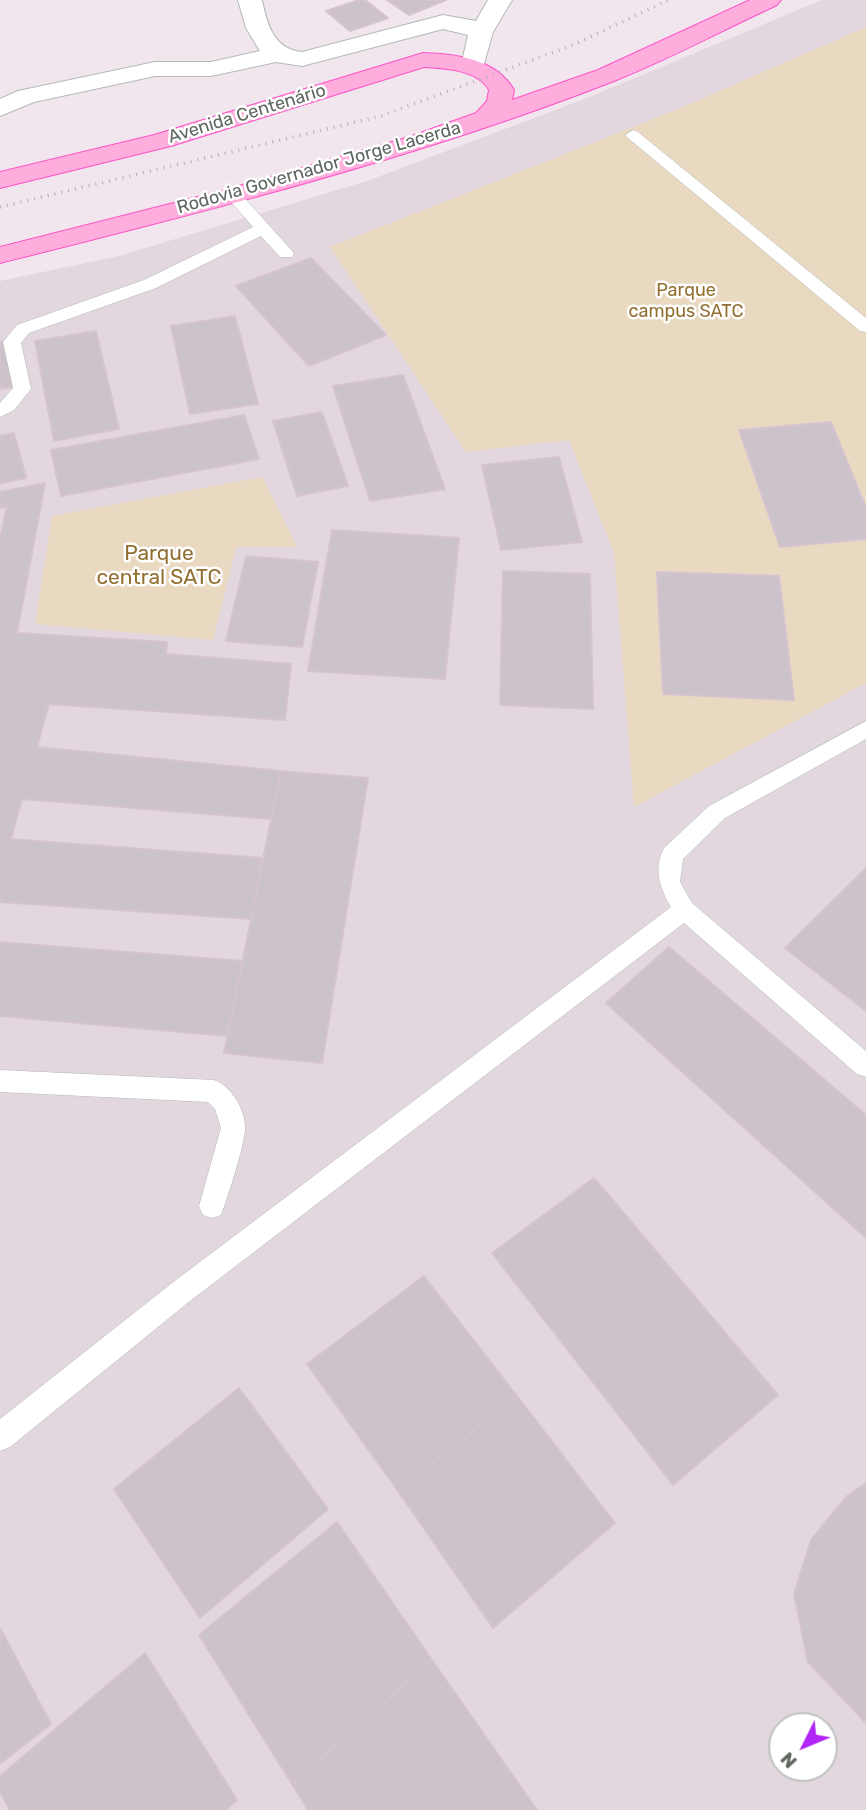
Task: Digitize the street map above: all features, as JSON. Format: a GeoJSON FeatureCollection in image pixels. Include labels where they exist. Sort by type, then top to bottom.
{"type":"FeatureCollection","features":[{"type":"Feature","properties":{"kind":"main road","name":"Rodovia Governador Jorge Lacerda"},"geometry":{"type":"LineString","coordinates":[[0,255],[234,196],[418,142],[607,75],[769,0]]}},
{"type":"Feature","properties":{"kind":"main road","name":"Rodovia Governador Jorge Lacerda"},"geometry":{"type":"LineString","coordinates":[[482,71],[529,75],[594,66],[669,46]]}},
{"type":"Feature","properties":{"kind":"main road","name":"Avenida Centenário"},"geometry":{"type":"LineString","coordinates":[[0,180],[162,141],[423,60],[449,60],[482,71]]}},
{"type":"Feature","properties":{"kind":"main road"},"geometry":{"type":"LineString","coordinates":[[482,71],[499,86],[501,97],[497,108],[486,117]]}},
{"type":"Feature","properties":{"kind":"street"},"geometry":{"type":"LineString","coordinates":[[250,0],[263,36],[272,51],[302,59],[443,22],[470,26],[481,32]]}},
{"type":"Feature","properties":{"kind":"street"},"geometry":{"type":"LineString","coordinates":[[482,71],[481,32],[500,0]]}},
{"type":"Feature","properties":{"kind":"street"},"geometry":{"type":"LineString","coordinates":[[0,108],[27,96],[155,69],[211,68],[278,54]]}},
{"type":"Feature","properties":{"kind":"lane"},"geometry":{"type":"LineString","coordinates":[[633,135],[866,327]]}},
{"type":"Feature","properties":{"kind":"lane"},"geometry":{"type":"LineString","coordinates":[[234,196],[286,254]]}},
{"type":"Feature","properties":{"kind":"lane"},"geometry":{"type":"LineString","coordinates":[[0,411],[8,406],[22,389],[12,342],[23,329],[150,284],[262,229]]}},
{"type":"Feature","properties":{"kind":"lane"},"geometry":{"type":"LineString","coordinates":[[866,729],[717,812],[672,855],[669,883],[684,911],[866,1066]]}},
{"type":"Feature","properties":{"kind":"lane"},"geometry":{"type":"LineString","coordinates":[[0,1437],[181,1292],[684,911]]}},
{"type":"Feature","properties":{"kind":"lane"},"geometry":{"type":"LineString","coordinates":[[0,1081],[214,1091],[225,1103],[233,1128],[212,1206]]}},
{"type":"Feature","properties":{"kind":"shaded area"},"geometry":{"type":"Polygon","coordinates":[[[822,0],[866,0],[866,1810],[0,1810],[0,281],[119,256],[367,181],[587,98],[822,0]]]}},
{"type":"Feature","properties":{"kind":"green space","name":"Parque campus SATC"},"geometry":{"type":"Polygon","coordinates":[[[866,27],[866,683],[634,807],[614,553],[569,440],[466,452],[330,247],[676,110],[866,27]]]}},
{"type":"Feature","properties":{"kind":"green space","name":"Parque central SATC"},"geometry":{"type":"Polygon","coordinates":[[[262,477],[297,547],[236,547],[213,640],[35,624],[52,516],[262,477]]]}},
{"type":"Feature","properties":{"kind":"building"},"geometry":{"type":"Polygon","coordinates":[[[365,0],[388,18],[350,31],[326,11],[365,0]]]}},
{"type":"Feature","properties":{"kind":"building"},"geometry":{"type":"Polygon","coordinates":[[[387,0],[446,0],[409,15],[387,0]]]}},
{"type":"Feature","properties":{"kind":"building"},"geometry":{"type":"Polygon","coordinates":[[[311,258],[386,335],[309,366],[236,286],[311,258]]]}},
{"type":"Feature","properties":{"kind":"building"},"geometry":{"type":"Polygon","coordinates":[[[235,316],[258,404],[190,414],[171,326],[235,316]]]}},
{"type":"Feature","properties":{"kind":"building"},"geometry":{"type":"Polygon","coordinates":[[[96,331],[119,429],[54,441],[35,341],[96,331]]]}},
{"type":"Feature","properties":{"kind":"building"},"geometry":{"type":"Polygon","coordinates":[[[8,340],[19,386],[0,389],[0,342],[8,340]]]}},
{"type":"Feature","properties":{"kind":"building"},"geometry":{"type":"Polygon","coordinates":[[[403,375],[445,489],[370,501],[333,386],[403,375]]]}},
{"type":"Feature","properties":{"kind":"building"},"geometry":{"type":"Polygon","coordinates":[[[322,412],[348,486],[297,496],[273,421],[322,412]]]}},
{"type":"Feature","properties":{"kind":"building"},"geometry":{"type":"Polygon","coordinates":[[[244,415],[259,459],[61,496],[51,450],[244,415]]]}},
{"type":"Feature","properties":{"kind":"building"},"geometry":{"type":"Polygon","coordinates":[[[831,422],[866,508],[866,539],[780,547],[739,430],[831,422]]]}},
{"type":"Feature","properties":{"kind":"building"},"geometry":{"type":"Polygon","coordinates":[[[14,433],[26,478],[0,483],[0,436],[14,433]]]}},
{"type":"Feature","properties":{"kind":"building"},"geometry":{"type":"Polygon","coordinates":[[[559,457],[582,542],[501,550],[482,465],[559,457]]]}},
{"type":"Feature","properties":{"kind":"building"},"geometry":{"type":"Polygon","coordinates":[[[45,483],[17,633],[167,642],[166,654],[291,664],[285,720],[49,704],[37,747],[281,771],[271,819],[22,799],[11,839],[263,858],[251,919],[0,902],[0,538],[7,506],[0,508],[0,492],[45,483]]]}},
{"type":"Feature","properties":{"kind":"building"},"geometry":{"type":"Polygon","coordinates":[[[332,530],[459,538],[445,679],[308,671],[332,530]]]}},
{"type":"Feature","properties":{"kind":"building"},"geometry":{"type":"Polygon","coordinates":[[[246,556],[318,562],[302,647],[226,641],[246,556]]]}},
{"type":"Feature","properties":{"kind":"building"},"geometry":{"type":"Polygon","coordinates":[[[503,571],[590,574],[593,709],[500,705],[503,571]]]}},
{"type":"Feature","properties":{"kind":"building"},"geometry":{"type":"Polygon","coordinates":[[[657,572],[779,576],[794,700],[663,694],[657,572]]]}},
{"type":"Feature","properties":{"kind":"building"},"geometry":{"type":"Polygon","coordinates":[[[281,771],[368,778],[322,1063],[224,1053],[281,771]]]}},
{"type":"Feature","properties":{"kind":"building"},"geometry":{"type":"Polygon","coordinates":[[[866,868],[866,1011],[785,948],[866,868]]]}},
{"type":"Feature","properties":{"kind":"building"},"geometry":{"type":"Polygon","coordinates":[[[0,942],[243,961],[227,1036],[0,1016],[0,942]]]}},
{"type":"Feature","properties":{"kind":"building"},"geometry":{"type":"Polygon","coordinates":[[[669,947],[866,1115],[866,1238],[606,1003],[669,947]]]}},
{"type":"Feature","properties":{"kind":"building"},"geometry":{"type":"Polygon","coordinates":[[[594,1178],[778,1395],[673,1485],[492,1253],[594,1178]]]}},
{"type":"Feature","properties":{"kind":"building"},"geometry":{"type":"Polygon","coordinates":[[[424,1276],[517,1396],[398,1491],[307,1364],[424,1276]]]}},
{"type":"Feature","properties":{"kind":"building"},"geometry":{"type":"Polygon","coordinates":[[[239,1388],[328,1509],[200,1618],[114,1489],[239,1388]]]}},
{"type":"Feature","properties":{"kind":"building"},"geometry":{"type":"Polygon","coordinates":[[[517,1396],[615,1523],[493,1628],[398,1491],[517,1396]]]}},
{"type":"Feature","properties":{"kind":"building"},"geometry":{"type":"Polygon","coordinates":[[[866,1483],[866,1723],[808,1662],[794,1594],[811,1540],[847,1496],[866,1483]]]}},
{"type":"Feature","properties":{"kind":"building"},"geometry":{"type":"Polygon","coordinates":[[[337,1522],[432,1660],[292,1784],[199,1635],[337,1522]]]}},
{"type":"Feature","properties":{"kind":"building"},"geometry":{"type":"Polygon","coordinates":[[[0,1628],[51,1724],[0,1764],[0,1628]]]}},
{"type":"Feature","properties":{"kind":"building"},"geometry":{"type":"Polygon","coordinates":[[[145,1653],[237,1800],[226,1810],[10,1810],[0,1792],[0,1776],[145,1653]]]}},
{"type":"Feature","properties":{"kind":"building"},"geometry":{"type":"Polygon","coordinates":[[[432,1660],[537,1810],[308,1810],[292,1784],[432,1660]]]}},
{"type":"Feature","properties":{"kind":"railway"},"geometry":{"type":"LineString","coordinates":[[0,207],[381,116],[573,45],[668,0]]}}]}
